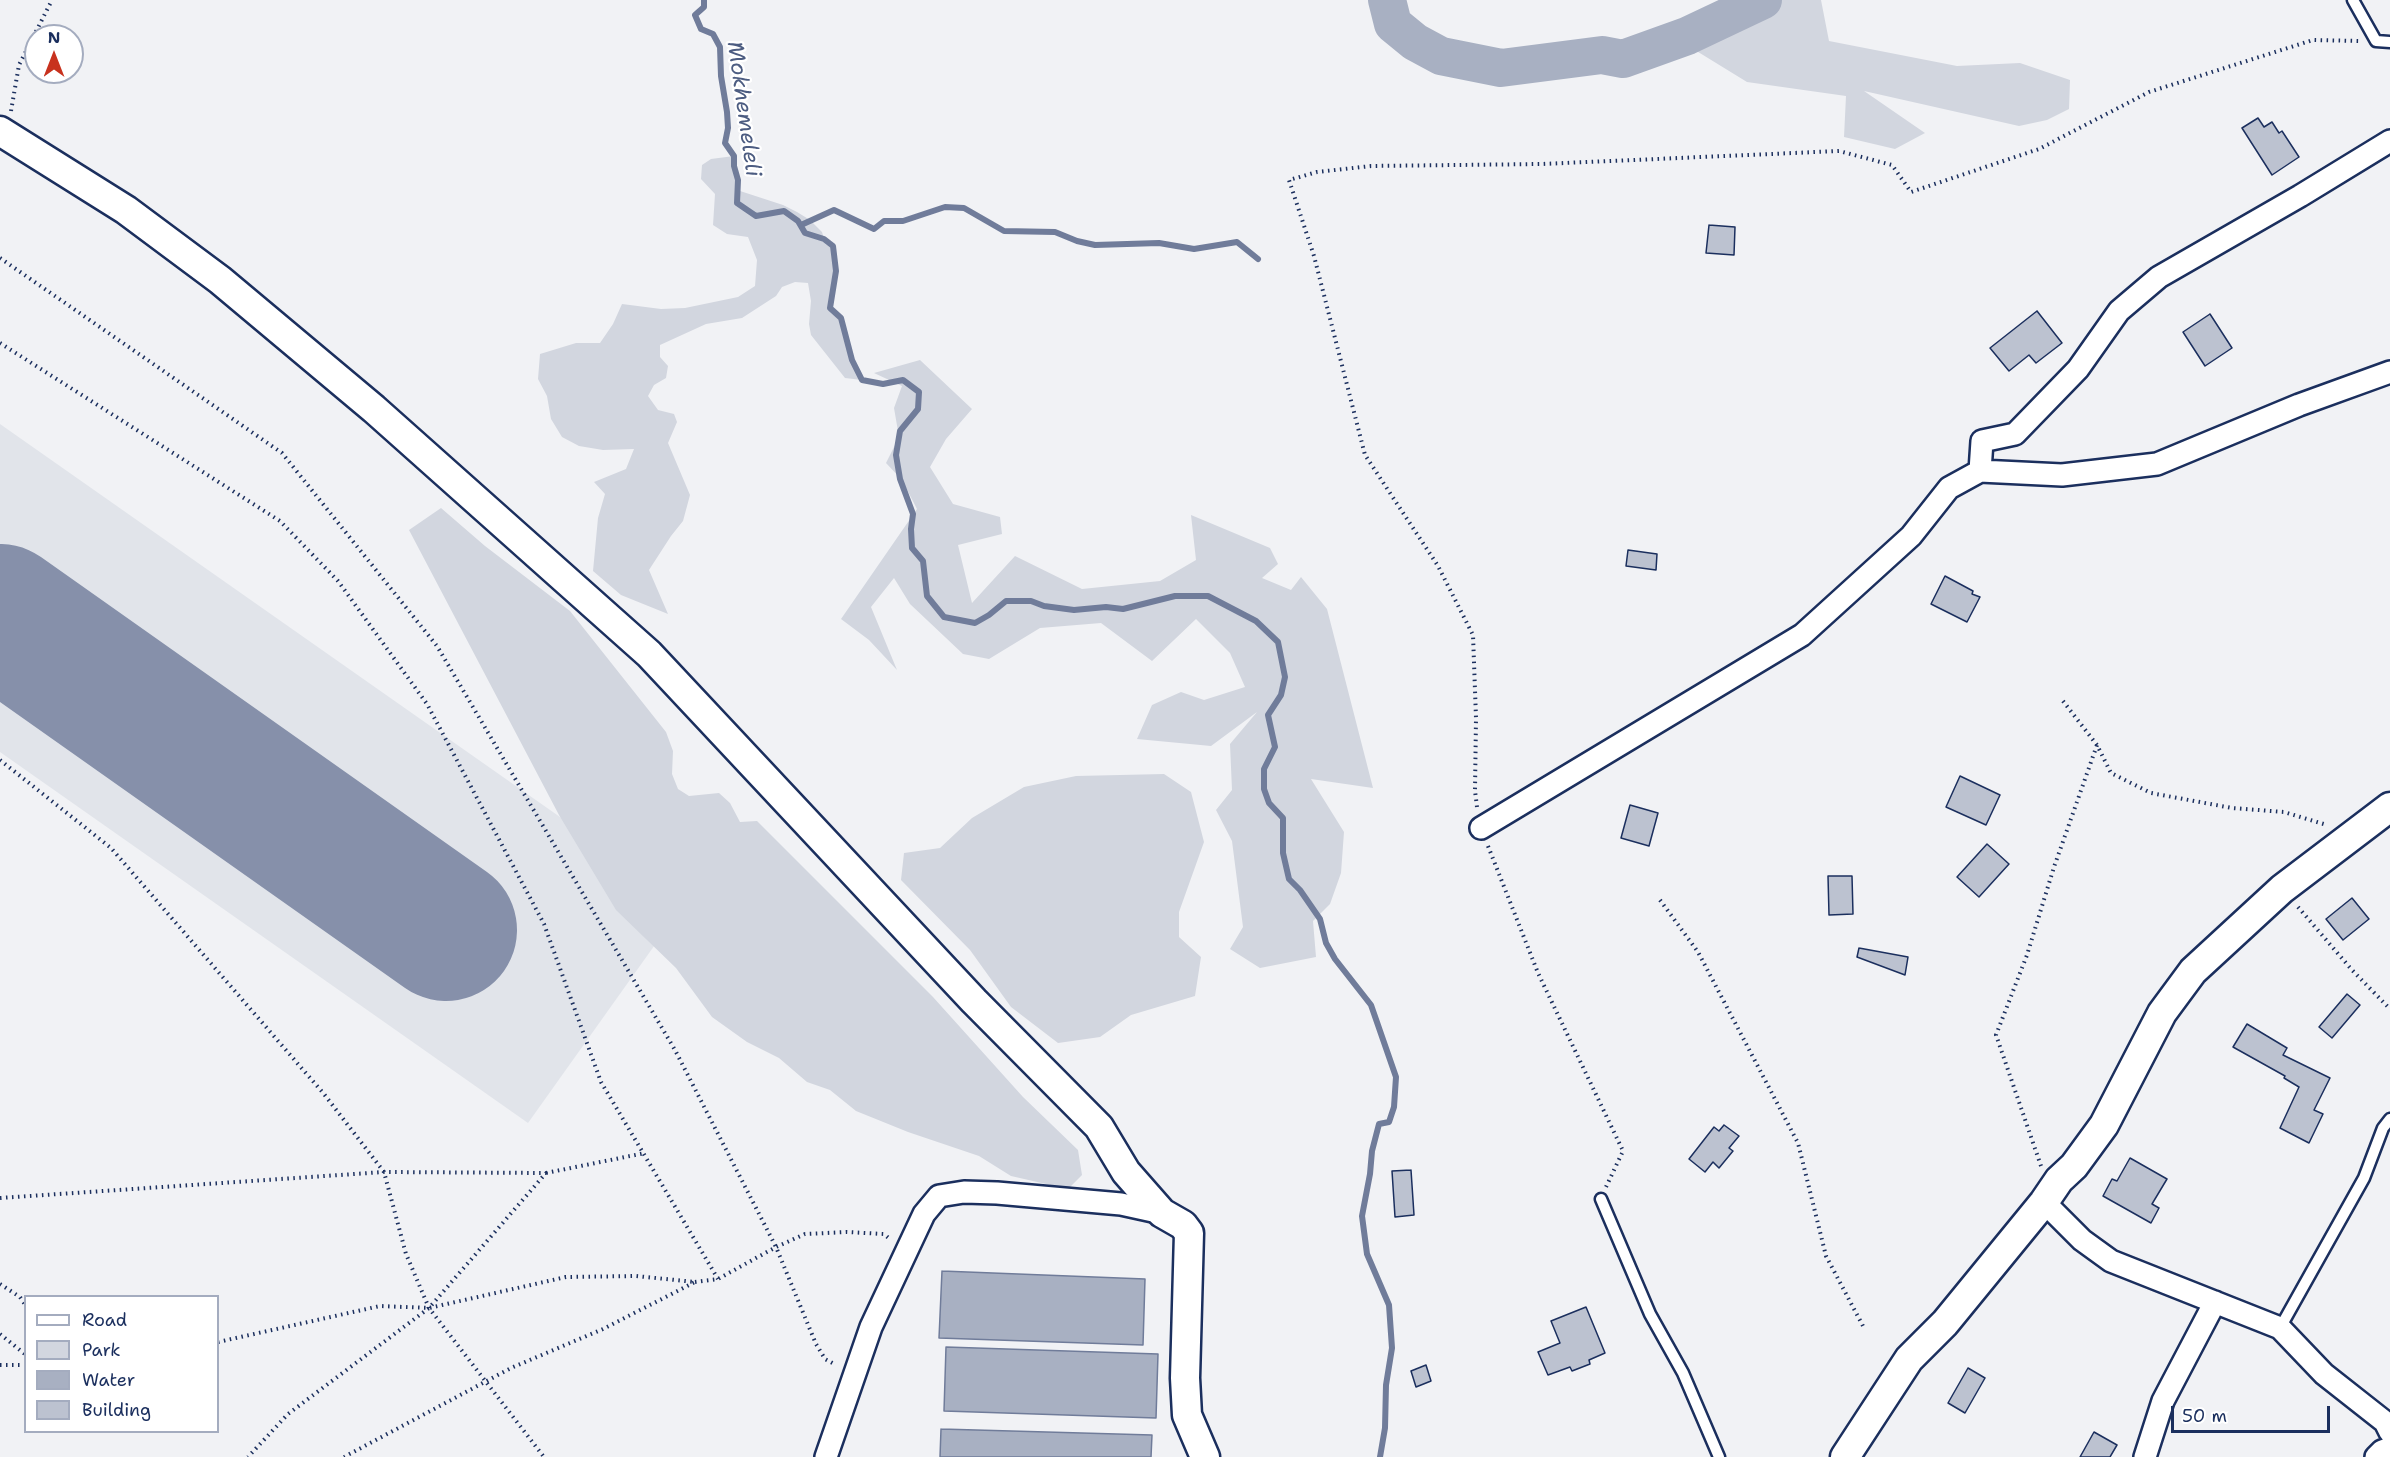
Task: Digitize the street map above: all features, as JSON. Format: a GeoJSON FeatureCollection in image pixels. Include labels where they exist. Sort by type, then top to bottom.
{"type":"FeatureCollection","features":[{"type":"Feature","properties":{"kind":"street"},"geometry":{"type":"LineString","coordinates":[[3,133],[126,210],[220,280],[374,409],[650,654],[974,1000],[1099,1127],[1126,1172],[1162,1213]]}},
{"type":"Feature","properties":{"kind":"street"},"geometry":{"type":"LineString","coordinates":[[1980,471],[1982,441],[2015,434],[2078,369],[2119,311],[2159,277],[2390,141]]}},
{"type":"Feature","properties":{"kind":"street"},"geometry":{"type":"LineString","coordinates":[[1481,828],[1802,635],[1911,536],[1949,488],[1980,471],[2062,475],[2157,464],[2299,405],[2390,372]]}},
{"type":"Feature","properties":{"kind":"street"},"geometry":{"type":"LineString","coordinates":[[1845,1457],[1909,1359],[1945,1323],[2074,1166],[2104,1125],[2162,1013],[2193,971],[2282,889],[2390,807]]}},
{"type":"Feature","properties":{"kind":"street"},"geometry":{"type":"LineString","coordinates":[[1121,1204],[1126,1172]]}},
{"type":"Feature","properties":{"kind":"street"},"geometry":{"type":"LineString","coordinates":[[826,1457],[870,1327],[924,1214],[939,1196],[964,1192],[997,1192],[1121,1204],[1162,1213],[1183,1225],[1189,1233],[1185,1378],[1187,1415],[1205,1457]]}},
{"type":"Feature","properties":{"kind":"street"},"geometry":{"type":"LineString","coordinates":[[2048,1196],[2082,1240],[2112,1261],[2280,1328],[2324,1374],[2385,1422],[2390,1432]]}},
{"type":"Feature","properties":{"kind":"street"},"geometry":{"type":"LineString","coordinates":[[2145,1457],[2163,1401],[2215,1302]]}},
{"type":"Feature","properties":{"kind":"street"},"geometry":{"type":"LineString","coordinates":[[2376,1457],[2382,1451],[2390,1448]]}},
{"type":"Feature","properties":{"kind":"lane"},"geometry":{"type":"LineString","coordinates":[[2353,0],[2376,41],[2390,42]]}},
{"type":"Feature","properties":{"kind":"lane"},"geometry":{"type":"LineString","coordinates":[[2280,1328],[2364,1178],[2383,1128],[2390,1119]]}},
{"type":"Feature","properties":{"kind":"lane"},"geometry":{"type":"LineString","coordinates":[[1601,1199],[1650,1314],[1683,1373],[1719,1457]]}},
{"type":"Feature","properties":{"kind":"path"},"geometry":{"type":"LineString","coordinates":[[3,133],[19,64],[52,0]]}},
{"type":"Feature","properties":{"kind":"path"},"geometry":{"type":"LineString","coordinates":[[1601,1199],[1623,1151],[1538,973],[1481,828],[1475,791],[1476,718],[1473,635],[1438,566],[1365,455],[1314,256],[1289,180],[1317,172],[1371,166],[1542,164],[1839,151],[1892,165],[1911,192],[2039,149],[2149,92],[2313,40],[2376,41]]}},
{"type":"Feature","properties":{"kind":"path"},"geometry":{"type":"LineString","coordinates":[[0,258],[282,453],[437,646],[675,1050],[776,1247],[816,1344],[825,1359],[854,1374]]}},
{"type":"Feature","properties":{"kind":"path"},"geometry":{"type":"LineString","coordinates":[[0,343],[280,521],[338,581],[427,704],[544,924],[601,1082],[718,1279]]}},
{"type":"Feature","properties":{"kind":"path"},"geometry":{"type":"LineString","coordinates":[[2063,701],[2097,745],[2111,773],[2151,793],[2232,808],[2284,812],[2322,822],[2332,827],[2342,843]]}},
{"type":"Feature","properties":{"kind":"path"},"geometry":{"type":"LineString","coordinates":[[2048,1196],[1996,1035],[2027,955],[2054,867],[2097,745]]}},
{"type":"Feature","properties":{"kind":"path"},"geometry":{"type":"LineString","coordinates":[[0,760],[111,849],[324,1094],[384,1172],[406,1254],[429,1308],[544,1457]]}},
{"type":"Feature","properties":{"kind":"path"},"geometry":{"type":"LineString","coordinates":[[2282,889],[2352,970],[2390,1009]]}},
{"type":"Feature","properties":{"kind":"path"},"geometry":{"type":"LineString","coordinates":[[1660,900],[1698,952],[1798,1143],[1826,1256],[1863,1326]]}},
{"type":"Feature","properties":{"kind":"path"},"geometry":{"type":"LineString","coordinates":[[0,1198],[384,1172],[546,1173],[645,1153]]}},
{"type":"Feature","properties":{"kind":"path"},"geometry":{"type":"LineString","coordinates":[[248,1457],[288,1414],[429,1308],[546,1173]]}},
{"type":"Feature","properties":{"kind":"path"},"geometry":{"type":"LineString","coordinates":[[219,1342],[380,1306],[429,1308],[566,1277],[636,1276],[695,1282],[718,1279],[805,1234],[847,1232],[884,1234],[905,1250]]}},
{"type":"Feature","properties":{"kind":"path"},"geometry":{"type":"LineString","coordinates":[[344,1457],[511,1368],[603,1329],[695,1282]]}},
{"type":"Feature","properties":{"kind":"path"},"geometry":{"type":"LineString","coordinates":[[0,1284],[20,1297],[24,1303]]}},
{"type":"Feature","properties":{"kind":"path"},"geometry":{"type":"LineString","coordinates":[[0,1334],[24,1353]]}},
{"type":"Feature","properties":{"kind":"path"},"geometry":{"type":"LineString","coordinates":[[0,1365],[24,1364]]}},
{"type":"Feature","properties":{"kind":"shaded area"},"geometry":{"type":"Polygon","coordinates":[[[0,424],[684,904],[528,1123],[0,752],[0,424]]]}},
{"type":"Feature","properties":{"kind":"green space"},"geometry":{"type":"Polygon","coordinates":[[[1774,0],[1821,0],[1829,41],[1957,66],[2020,63],[2070,80],[2069,109],[2047,120],[2019,126],[1864,91],[1925,133],[1895,149],[1844,137],[1846,96],[1747,82],[1690,47],[1774,0]]]}},
{"type":"Feature","properties":{"kind":"green space"},"geometry":{"type":"Polygon","coordinates":[[[734,156],[738,180],[737,190],[797,212],[810,220],[822,232],[824,239],[833,246],[836,271],[830,308],[841,318],[852,360],[862,380],[845,378],[811,335],[809,324],[811,301],[808,283],[795,282],[782,287],[776,296],[742,318],[706,324],[660,345],[660,357],[668,366],[666,378],[654,385],[648,396],[658,410],[674,414],[677,422],[668,443],[690,495],[683,521],[649,570],[668,614],[621,595],[593,571],[598,518],[605,494],[594,482],[626,469],[634,449],[603,450],[579,446],[562,437],[551,419],[547,396],[538,379],[540,354],[576,343],[600,343],[613,324],[622,304],[661,309],[685,308],[738,297],[755,286],[757,260],[748,237],[727,234],[713,225],[715,194],[701,179],[702,165],[711,159],[734,156]]]}},
{"type":"Feature","properties":{"kind":"green space"},"geometry":{"type":"Polygon","coordinates":[[[920,360],[972,409],[946,439],[930,467],[953,504],[1000,517],[1002,534],[958,545],[972,603],[1015,556],[1082,589],[1160,581],[1196,560],[1191,515],[1270,548],[1278,564],[1262,578],[1291,590],[1301,577],[1327,609],[1373,788],[1311,779],[1344,832],[1341,873],[1330,904],[1313,921],[1316,957],[1260,968],[1230,949],[1243,927],[1232,841],[1216,810],[1232,790],[1230,744],[1257,712],[1211,746],[1137,739],[1152,705],[1181,692],[1204,700],[1245,687],[1230,653],[1196,619],[1152,661],[1101,623],[1040,628],[989,659],[963,654],[910,604],[894,578],[871,607],[897,670],[869,640],[841,619],[917,509],[902,480],[886,463],[899,437],[894,408],[902,386],[874,373],[920,360]]]}},
{"type":"Feature","properties":{"kind":"green space"},"geometry":{"type":"Polygon","coordinates":[[[441,508],[485,546],[570,611],[666,732],[673,751],[672,774],[678,789],[689,796],[719,793],[730,803],[740,822],[757,821],[933,997],[1023,1097],[1078,1150],[1082,1175],[1068,1189],[1011,1176],[979,1156],[908,1132],[856,1111],[830,1090],[807,1082],[779,1058],[747,1042],[712,1017],[676,968],[616,910],[559,815],[409,530],[441,508]]]}},
{"type":"Feature","properties":{"kind":"green space"},"geometry":{"type":"Polygon","coordinates":[[[1164,774],[1191,792],[1204,842],[1179,912],[1179,937],[1201,957],[1195,996],[1131,1015],[1100,1037],[1058,1043],[1011,1007],[970,950],[901,880],[904,853],[940,848],[972,818],[1024,787],[1076,776],[1164,774]]]}},
{"type":"Feature","properties":{"kind":"water"},"geometry":{"type":"Polygon","coordinates":[[[942,1271],[1145,1279],[1143,1345],[939,1338],[942,1271]]]}},
{"type":"Feature","properties":{"kind":"water"},"geometry":{"type":"Polygon","coordinates":[[[946,1347],[1158,1354],[1156,1418],[944,1411],[946,1347]]]}},
{"type":"Feature","properties":{"kind":"water"},"geometry":{"type":"Polygon","coordinates":[[[941,1429],[1152,1435],[1151,1457],[940,1457],[941,1429]]]}},
{"type":"Feature","properties":{"kind":"building"},"geometry":{"type":"Polygon","coordinates":[[[2258,118],[2264,127],[2272,122],[2279,133],[2282,131],[2299,157],[2272,175],[2242,128],[2258,118]]]}},
{"type":"Feature","properties":{"kind":"building"},"geometry":{"type":"Polygon","coordinates":[[[1709,225],[1735,227],[1734,255],[1706,253],[1709,225]]]}},
{"type":"Feature","properties":{"kind":"building"},"geometry":{"type":"Polygon","coordinates":[[[2037,311],[2062,343],[2036,363],[2029,355],[2009,371],[1990,348],[2037,311]]]}},
{"type":"Feature","properties":{"kind":"building"},"geometry":{"type":"Polygon","coordinates":[[[2210,314],[2232,348],[2205,366],[2183,332],[2210,314]]]}},
{"type":"Feature","properties":{"kind":"building"},"geometry":{"type":"Polygon","coordinates":[[[1628,550],[1657,554],[1656,570],[1626,566],[1628,550]]]}},
{"type":"Feature","properties":{"kind":"building"},"geometry":{"type":"Polygon","coordinates":[[[1945,576],[1980,597],[1967,622],[1931,604],[1945,576]]]}},
{"type":"Feature","properties":{"kind":"building"},"geometry":{"type":"Polygon","coordinates":[[[1960,776],[2000,795],[1986,825],[1946,807],[1960,776]]]}},
{"type":"Feature","properties":{"kind":"building"},"geometry":{"type":"Polygon","coordinates":[[[1630,805],[1658,813],[1649,846],[1621,838],[1630,805]]]}},
{"type":"Feature","properties":{"kind":"building"},"geometry":{"type":"Polygon","coordinates":[[[1987,844],[2009,864],[1979,897],[1957,877],[1987,844]]]}},
{"type":"Feature","properties":{"kind":"building"},"geometry":{"type":"Polygon","coordinates":[[[1828,876],[1852,876],[1853,914],[1829,915],[1828,876]]]}},
{"type":"Feature","properties":{"kind":"building"},"geometry":{"type":"Polygon","coordinates":[[[2352,898],[2369,919],[2343,940],[2326,919],[2352,898]]]}},
{"type":"Feature","properties":{"kind":"building"},"geometry":{"type":"Polygon","coordinates":[[[1859,948],[1908,957],[1905,975],[1857,957],[1859,948]]]}},
{"type":"Feature","properties":{"kind":"building"},"geometry":{"type":"Polygon","coordinates":[[[2347,994],[2360,1005],[2332,1038],[2319,1027],[2347,994]]]}},
{"type":"Feature","properties":{"kind":"building"},"geometry":{"type":"Polygon","coordinates":[[[2247,1024],[2287,1048],[2283,1055],[2330,1078],[2314,1110],[2323,1114],[2309,1143],[2280,1128],[2299,1087],[2284,1078],[2285,1076],[2233,1047],[2247,1024]]]}},
{"type":"Feature","properties":{"kind":"building"},"geometry":{"type":"Polygon","coordinates":[[[1724,1125],[1739,1136],[1729,1148],[1733,1151],[1719,1168],[1713,1162],[1705,1172],[1689,1159],[1714,1127],[1719,1131],[1724,1125]]]}},
{"type":"Feature","properties":{"kind":"building"},"geometry":{"type":"Polygon","coordinates":[[[2130,1158],[2167,1179],[2152,1204],[2159,1208],[2151,1223],[2103,1196],[2112,1179],[2117,1181],[2130,1158]]]}},
{"type":"Feature","properties":{"kind":"building"},"geometry":{"type":"Polygon","coordinates":[[[1411,1170],[1414,1215],[1395,1217],[1392,1171],[1411,1170]]]}},
{"type":"Feature","properties":{"kind":"building"},"geometry":{"type":"Polygon","coordinates":[[[1586,1307],[1605,1353],[1589,1360],[1590,1364],[1572,1371],[1570,1367],[1548,1375],[1538,1352],[1560,1343],[1551,1321],[1586,1307]]]}},
{"type":"Feature","properties":{"kind":"building"},"geometry":{"type":"Polygon","coordinates":[[[1426,1365],[1431,1381],[1416,1387],[1411,1371],[1426,1365]]]}},
{"type":"Feature","properties":{"kind":"building"},"geometry":{"type":"Polygon","coordinates":[[[1968,1368],[1985,1378],[1965,1413],[1948,1403],[1968,1368]]]}},
{"type":"Feature","properties":{"kind":"building"},"geometry":{"type":"Polygon","coordinates":[[[2094,1432],[2117,1445],[2110,1457],[2080,1457],[2094,1432]]]}},
{"type":"Feature","properties":{"kind":"waterway","name":"Mokhemeleli"},"geometry":{"type":"LineString","coordinates":[[704,0],[704,7],[695,15],[701,29],[713,34],[720,47],[721,76],[728,128],[725,143],[734,156],[738,180],[737,203],[756,216],[784,211],[798,221],[805,233],[824,239],[833,246],[836,271],[830,308],[841,318],[852,360],[862,380],[883,384],[903,380],[919,392],[918,409],[900,431],[896,455],[900,479],[913,514],[912,548],[923,561],[927,596],[944,617],[975,623],[1006,601],[1031,601],[1044,606],[1074,610],[1106,607],[1123,609],[1175,596],[1208,596],[1256,621],[1278,642],[1285,677],[1281,695],[1268,715],[1275,747],[1264,769],[1264,789],[1269,803],[1283,818],[1283,853],[1289,879],[1300,890],[1320,919],[1326,943],[1335,959],[1371,1005],[1396,1077],[1394,1107],[1389,1122],[1379,1124],[1372,1151],[1362,1216],[1367,1254],[1389,1305],[1392,1348],[1386,1385],[1385,1428],[1380,1457]]}},
{"type":"Feature","properties":{"kind":"waterway"},"geometry":{"type":"LineString","coordinates":[[1387,0],[1393,24],[1415,42],[1441,56],[1501,68],[1602,55],[1623,59],[1687,36],[1763,0]]}},
{"type":"Feature","properties":{"kind":"waterway"},"geometry":{"type":"LineString","coordinates":[[801,225],[834,210],[874,229],[884,221],[903,221],[945,207],[964,208],[1004,231],[1055,232],[1095,245],[1159,243],[1194,249],[1237,242],[1258,259]]}},
{"type":"Feature","properties":{"kind":"runway"},"geometry":{"type":"LineString","coordinates":[[0,615],[446,930]]}}]}
